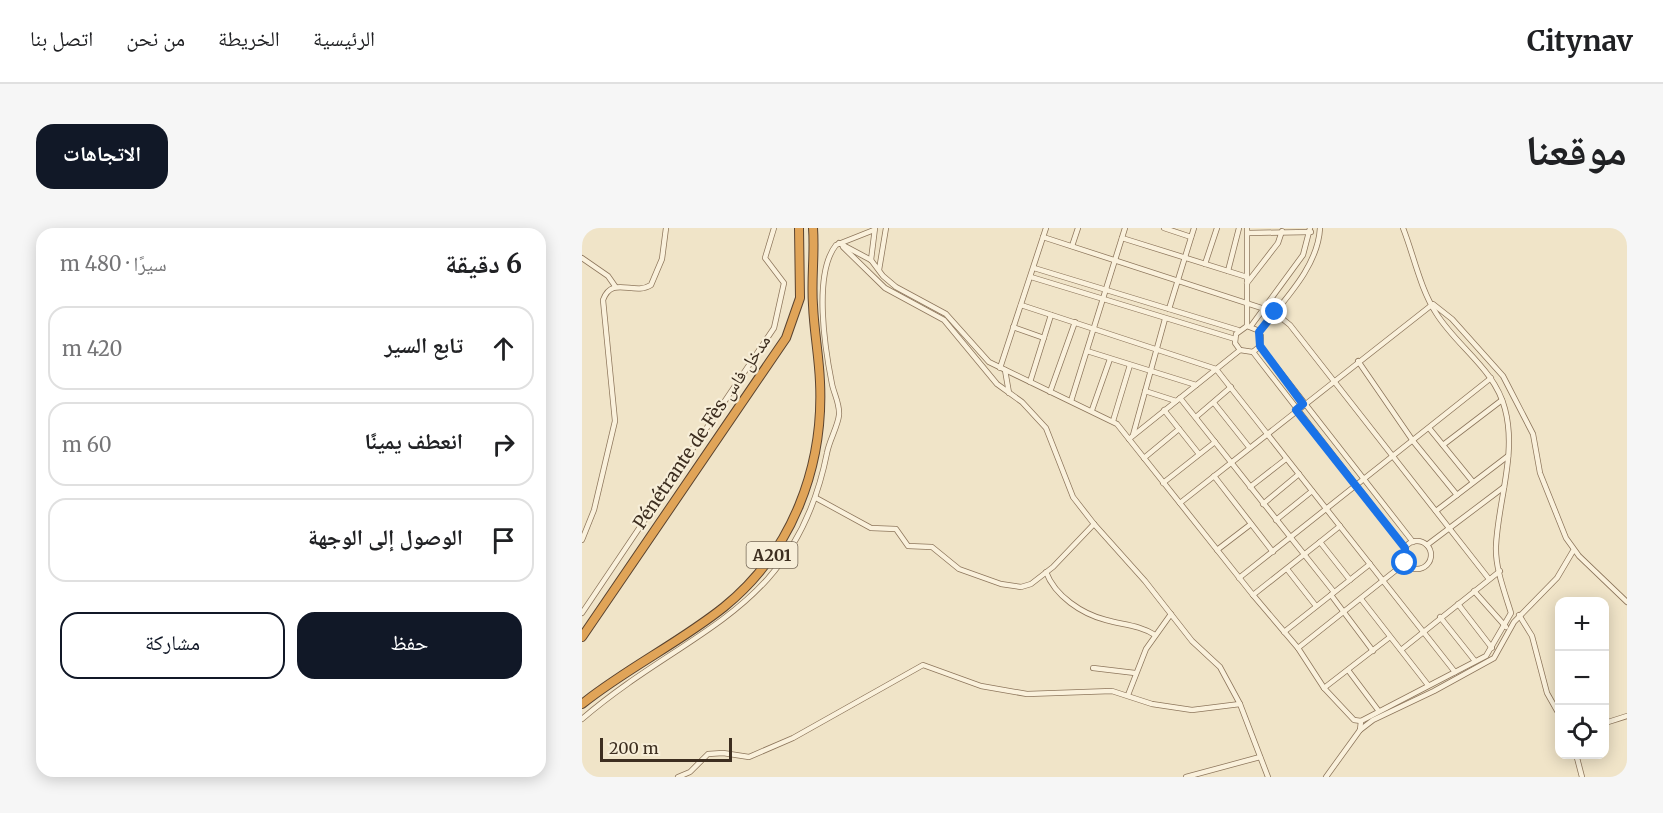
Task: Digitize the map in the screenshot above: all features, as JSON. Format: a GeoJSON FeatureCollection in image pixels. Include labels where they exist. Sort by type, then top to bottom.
{"type":"FeatureCollection","features":[{"type":"Feature","properties":{"kind":"highway","name":"Pénétrante de Fès مدخل فاس"},"geometry":{"type":"LineString","coordinates":[[582,637],[786,338],[800,298],[799,228]]}},
{"type":"Feature","properties":{"kind":"highway","name":"A201"},"geometry":{"type":"LineString","coordinates":[[582,704],[726,605],[765,565],[789,528],[808,482],[819,426],[820,381],[813,303],[813,228]]}},
{"type":"Feature","properties":{"kind":"street"},"geometry":{"type":"LineString","coordinates":[[582,540],[594,510],[615,421],[602,305],[605,295],[615,286],[643,289],[651,285],[662,259],[666,228]]}},
{"type":"Feature","properties":{"kind":"street"},"geometry":{"type":"LineString","coordinates":[[582,613],[774,328],[784,283],[765,258],[774,228]]}},
{"type":"Feature","properties":{"kind":"street"},"geometry":{"type":"LineString","coordinates":[[879,270],[886,228]]}},
{"type":"Feature","properties":{"kind":"street"},"geometry":{"type":"LineString","coordinates":[[1009,393],[1003,369],[1013,327],[1046,228]]}},
{"type":"Feature","properties":{"kind":"street"},"geometry":{"type":"LineString","coordinates":[[1072,246],[1078,228]]}},
{"type":"Feature","properties":{"kind":"street"},"geometry":{"type":"LineString","coordinates":[[1071,401],[1125,228]]}},
{"type":"Feature","properties":{"kind":"street"},"geometry":{"type":"LineString","coordinates":[[1164,228],[1191,237]]}},
{"type":"Feature","properties":{"kind":"street"},"geometry":{"type":"LineString","coordinates":[[1169,309],[1194,228]]}},
{"type":"Feature","properties":{"kind":"street"},"geometry":{"type":"LineString","coordinates":[[1205,264],[1217,228]]}},
{"type":"Feature","properties":{"kind":"street"},"geometry":{"type":"LineString","coordinates":[[1228,271],[1239,228]]}},
{"type":"Feature","properties":{"kind":"street"},"geometry":{"type":"LineString","coordinates":[[1320,228],[1318,243],[1311,261],[1259,332],[1260,346],[1413,542],[1427,545],[1504,486]]}},
{"type":"Feature","properties":{"kind":"street"},"geometry":{"type":"LineString","coordinates":[[839,243],[871,260],[896,287],[946,314],[985,359],[1113,421],[1131,437],[1144,458],[1239,578],[1299,648],[1324,688],[1354,720],[1361,721],[1378,710],[1486,656],[1511,613],[1496,548],[1509,434],[1502,400],[1491,378],[1439,318],[1416,270],[1403,228]]}},
{"type":"Feature","properties":{"kind":"street"},"geometry":{"type":"LineString","coordinates":[[582,719],[610,697],[710,630],[753,595],[783,560],[816,498],[829,442],[839,415],[831,375],[822,295],[831,254],[839,243],[874,229],[871,260]]}},
{"type":"Feature","properties":{"kind":"street"},"geometry":{"type":"LineString","coordinates":[[1034,268],[1238,330],[1249,326],[1266,308],[1303,255],[1310,230],[1247,230],[1249,326]]}},
{"type":"Feature","properties":{"kind":"street"},"geometry":{"type":"LineString","coordinates":[[1247,280],[1278,243],[1282,231]]}},
{"type":"Feature","properties":{"kind":"street"},"geometry":{"type":"LineString","coordinates":[[1043,237],[1275,312],[1290,325],[1395,456],[1489,579]]}},
{"type":"Feature","properties":{"kind":"street"},"geometry":{"type":"LineString","coordinates":[[1122,238],[1228,271],[1247,280]]}},
{"type":"Feature","properties":{"kind":"street"},"geometry":{"type":"LineString","coordinates":[[839,243],[890,291],[944,320],[997,384],[1022,402],[1046,428],[1068,490],[1094,525],[1145,581],[1196,646],[1220,667],[1240,704],[1268,777]]}},
{"type":"Feature","properties":{"kind":"street"},"geometry":{"type":"LineString","coordinates":[[582,258],[608,276],[615,286]]}},
{"type":"Feature","properties":{"kind":"street"},"geometry":{"type":"LineString","coordinates":[[1031,277],[1234,339],[1240,350]]}},
{"type":"Feature","properties":{"kind":"street"},"geometry":{"type":"LineString","coordinates":[[1180,503],[1266,433],[1433,304]]}},
{"type":"Feature","properties":{"kind":"street"},"geometry":{"type":"LineString","coordinates":[[1433,304],[1452,319],[1507,384],[1533,434],[1548,496],[1573,551],[1627,602]]}},
{"type":"Feature","properties":{"kind":"street"},"geometry":{"type":"LineString","coordinates":[[1022,305],[1216,369],[1455,672]]}},
{"type":"Feature","properties":{"kind":"street"},"geometry":{"type":"LineString","coordinates":[[1030,382],[1051,315]]}},
{"type":"Feature","properties":{"kind":"street"},"geometry":{"type":"LineString","coordinates":[[1131,437],[1165,319]]}},
{"type":"Feature","properties":{"kind":"street"},"geometry":{"type":"LineString","coordinates":[[1050,392],[1075,322]]}},
{"type":"Feature","properties":{"kind":"street"},"geometry":{"type":"LineString","coordinates":[[1249,326],[1259,332]]}},
{"type":"Feature","properties":{"kind":"street"},"geometry":{"type":"LineString","coordinates":[[1013,327],[1044,338]]}},
{"type":"Feature","properties":{"kind":"street"},"geometry":{"type":"LineString","coordinates":[[1234,339],[1238,330]]}},
{"type":"Feature","properties":{"kind":"street"},"geometry":{"type":"LineString","coordinates":[[1253,352],[1260,346]]}},
{"type":"Feature","properties":{"kind":"street"},"geometry":{"type":"LineString","coordinates":[[1131,437],[1240,350],[1253,352],[1405,548],[1405,563]]}},
{"type":"Feature","properties":{"kind":"street"},"geometry":{"type":"LineString","coordinates":[[1087,351],[1196,385]]}},
{"type":"Feature","properties":{"kind":"street"},"geometry":{"type":"LineString","coordinates":[[1092,410],[1110,359]]}},
{"type":"Feature","properties":{"kind":"street"},"geometry":{"type":"LineString","coordinates":[[1358,361],[1413,441],[1457,495]]}},
{"type":"Feature","properties":{"kind":"street"},"geometry":{"type":"LineString","coordinates":[[1113,421],[1130,365]]}},
{"type":"Feature","properties":{"kind":"street"},"geometry":{"type":"LineString","coordinates":[[1239,578],[1491,378]]}},
{"type":"Feature","properties":{"kind":"street"},"geometry":{"type":"LineString","coordinates":[[1196,417],[1231,387]]}},
{"type":"Feature","properties":{"kind":"street"},"geometry":{"type":"LineString","coordinates":[[1145,391],[1178,400],[1196,417],[1304,555],[1373,651]]}},
{"type":"Feature","properties":{"kind":"street"},"geometry":{"type":"LineString","coordinates":[[1443,445],[1502,400]]}},
{"type":"Feature","properties":{"kind":"street"},"geometry":{"type":"LineString","coordinates":[[1214,403],[1249,447]]}},
{"type":"Feature","properties":{"kind":"street"},"geometry":{"type":"LineString","coordinates":[[1164,410],[1199,454]]}},
{"type":"Feature","properties":{"kind":"street"},"geometry":{"type":"LineString","coordinates":[[1429,428],[1473,482]]}},
{"type":"Feature","properties":{"kind":"street"},"geometry":{"type":"LineString","coordinates":[[1144,458],[1179,429]]}},
{"type":"Feature","properties":{"kind":"street"},"geometry":{"type":"LineString","coordinates":[[1164,483],[1215,442]]}},
{"type":"Feature","properties":{"kind":"street"},"geometry":{"type":"LineString","coordinates":[[1436,511],[1508,456]]}},
{"type":"Feature","properties":{"kind":"street"},"geometry":{"type":"LineString","coordinates":[[1250,487],[1286,459]]}},
{"type":"Feature","properties":{"kind":"street"},"geometry":{"type":"LineString","coordinates":[[1263,504],[1299,474]]}},
{"type":"Feature","properties":{"kind":"street"},"geometry":{"type":"LineString","coordinates":[[1214,476],[1273,552]]}},
{"type":"Feature","properties":{"kind":"street"},"geometry":{"type":"LineString","coordinates":[[1276,520],[1312,491]]}},
{"type":"Feature","properties":{"kind":"street"},"geometry":{"type":"LineString","coordinates":[[816,498],[871,528],[894,529],[908,546],[932,547],[956,567],[1001,584],[1024,587],[1046,573],[1094,525]]}},
{"type":"Feature","properties":{"kind":"street"},"geometry":{"type":"LineString","coordinates":[[1217,550],[1251,524]]}},
{"type":"Feature","properties":{"kind":"street"},"geometry":{"type":"LineString","coordinates":[[1253,595],[1340,526]]}},
{"type":"Feature","properties":{"kind":"street"},"geometry":{"type":"LineString","coordinates":[[1320,542],[1350,580]]}},
{"type":"Feature","properties":{"kind":"street"},"geometry":{"type":"LineString","coordinates":[[1405,548],[1413,542]]}},
{"type":"Feature","properties":{"kind":"street"},"geometry":{"type":"LineString","coordinates":[[1405,563],[1413,569],[1426,566],[1431,557],[1427,545]]}},
{"type":"Feature","properties":{"kind":"street"},"geometry":{"type":"LineString","coordinates":[[1326,777],[1360,730],[1373,720],[1434,691],[1494,658],[1511,627],[1552,584],[1573,551]]}},
{"type":"Feature","properties":{"kind":"street"},"geometry":{"type":"LineString","coordinates":[[1299,648],[1405,563]]}},
{"type":"Feature","properties":{"kind":"street"},"geometry":{"type":"LineString","coordinates":[[1284,632],[1370,564]]}},
{"type":"Feature","properties":{"kind":"street"},"geometry":{"type":"LineString","coordinates":[[1287,569],[1316,606]]}},
{"type":"Feature","properties":{"kind":"street"},"geometry":{"type":"LineString","coordinates":[[1401,650],[1500,571]]}},
{"type":"Feature","properties":{"kind":"street"},"geometry":{"type":"LineString","coordinates":[[1046,573],[1051,584],[1066,602],[1107,621],[1143,628],[1155,635]]}},
{"type":"Feature","properties":{"kind":"street"},"geometry":{"type":"LineString","coordinates":[[1474,591],[1504,627]]}},
{"type":"Feature","properties":{"kind":"street"},"geometry":{"type":"LineString","coordinates":[[1361,599],[1428,685]]}},
{"type":"Feature","properties":{"kind":"street"},"geometry":{"type":"LineString","coordinates":[[1458,604],[1492,648]]}},
{"type":"Feature","properties":{"kind":"street"},"geometry":{"type":"LineString","coordinates":[[1511,613],[1520,615]]}},
{"type":"Feature","properties":{"kind":"street"},"geometry":{"type":"LineString","coordinates":[[1128,695],[1135,673],[1155,635],[1171,614]]}},
{"type":"Feature","properties":{"kind":"street"},"geometry":{"type":"LineString","coordinates":[[1520,615],[1537,650],[1547,693],[1555,707]]}},
{"type":"Feature","properties":{"kind":"street"},"geometry":{"type":"LineString","coordinates":[[1440,617],[1475,662]]}},
{"type":"Feature","properties":{"kind":"street"},"geometry":{"type":"LineString","coordinates":[[1504,627],[1511,627]]}},
{"type":"Feature","properties":{"kind":"street"},"geometry":{"type":"LineString","coordinates":[[1324,688],[1390,637]]}},
{"type":"Feature","properties":{"kind":"street"},"geometry":{"type":"LineString","coordinates":[[678,777],[690,772],[704,757],[713,753],[745,758],[763,752],[804,733],[923,665],[981,686],[1027,694],[1104,690],[1128,695],[1152,704],[1192,710],[1240,704]]}},
{"type":"Feature","properties":{"kind":"street"},"geometry":{"type":"LineString","coordinates":[[1093,668],[1135,673]]}},
{"type":"Feature","properties":{"kind":"street"},"geometry":{"type":"LineString","coordinates":[[1348,670],[1378,710]]}},
{"type":"Feature","properties":{"kind":"street"},"geometry":{"type":"LineString","coordinates":[[1609,722],[1627,716]]}},
{"type":"Feature","properties":{"kind":"street"},"geometry":{"type":"LineString","coordinates":[[1360,730],[1361,721]]}},
{"type":"Feature","properties":{"kind":"street"},"geometry":{"type":"LineString","coordinates":[[1186,777],[1260,757]]}},
{"type":"Feature","properties":{"kind":"street"},"geometry":{"type":"LineString","coordinates":[[1577,759],[1582,777]]}},
{"type":"Feature","properties":{"kind":"route"},"geometry":{"type":"LineString","coordinates":[[1275,312],[1259,332],[1260,346],[1303,404],[1296,410],[1405,548],[1403,557],[1405,563]]}}]}
